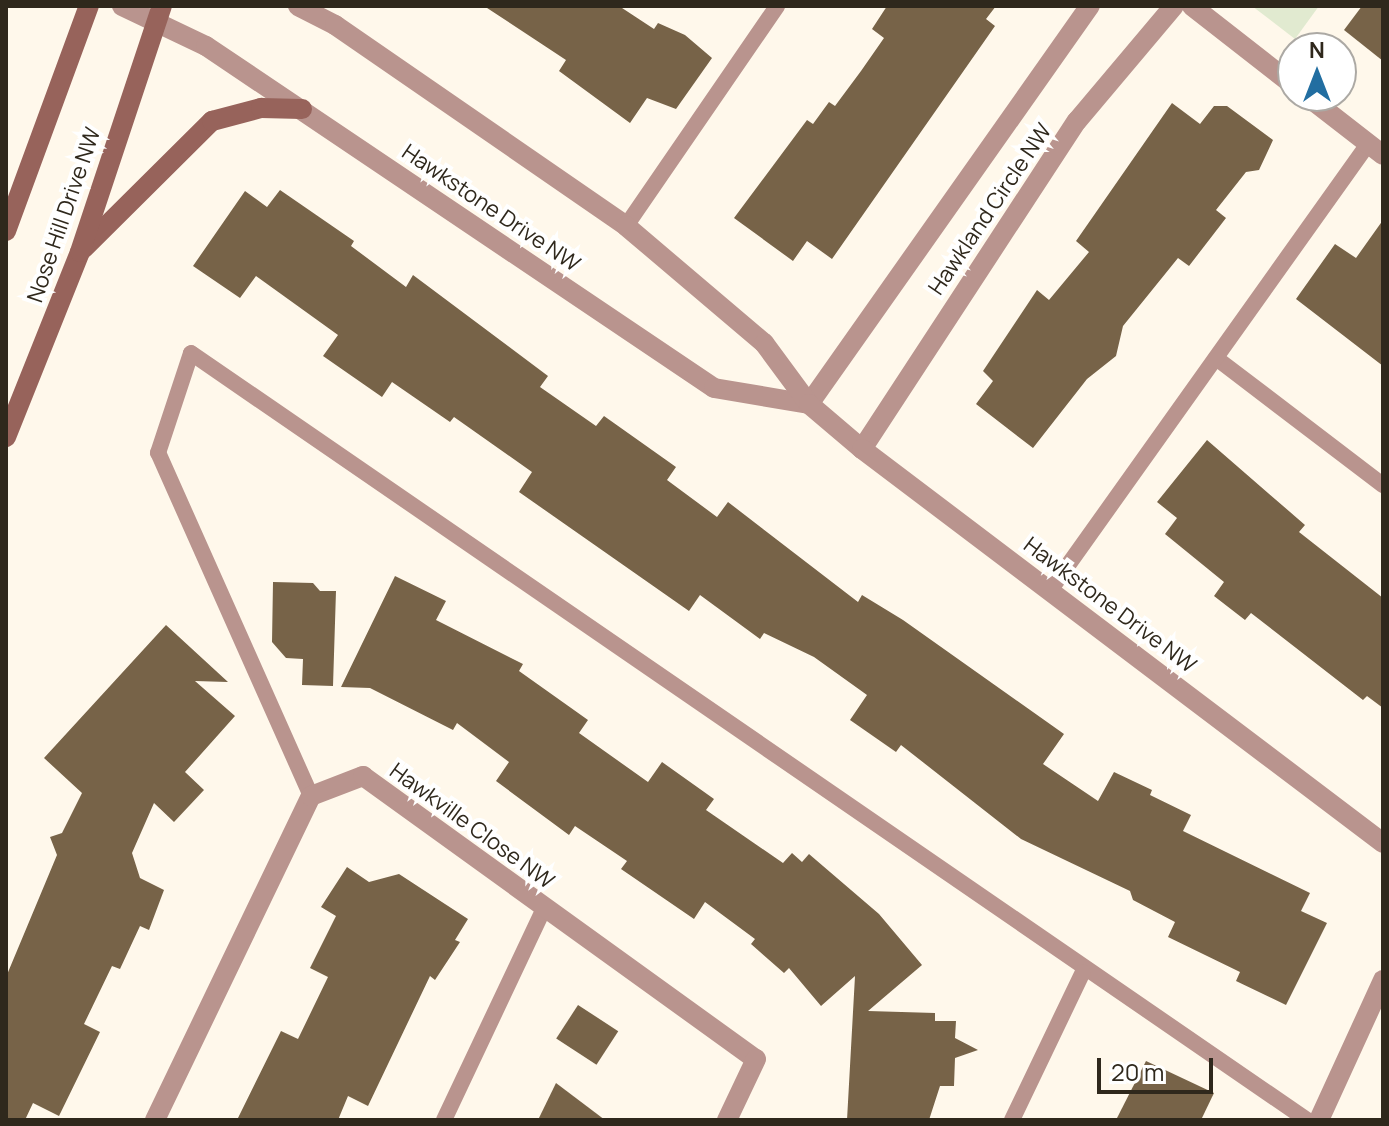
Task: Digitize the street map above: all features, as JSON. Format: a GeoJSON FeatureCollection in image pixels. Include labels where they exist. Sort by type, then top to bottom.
{"type":"FeatureCollection","features":[{"type":"Feature","properties":{"kind":"main road"},"geometry":{"type":"LineString","coordinates":[[6,231],[89,6]]}},
{"type":"Feature","properties":{"kind":"main road","name":"Nose Hill Drive NW"},"geometry":{"type":"LineString","coordinates":[[6,437],[80,252],[159,14]]}},
{"type":"Feature","properties":{"kind":"main road"},"geometry":{"type":"LineString","coordinates":[[80,252],[212,121],[261,108],[302,109]]}},
{"type":"Feature","properties":{"kind":"street","name":"Hawkstone Drive NW"},"geometry":{"type":"LineString","coordinates":[[122,6],[159,14],[714,388],[809,404]]}},
{"type":"Feature","properties":{"kind":"street","name":"Hawkstone Drive NW"},"geometry":{"type":"LineString","coordinates":[[298,6],[335,25],[626,226],[764,343],[809,404],[862,449],[1383,843]]}},
{"type":"Feature","properties":{"kind":"street","name":"Hawkland Circle NW"},"geometry":{"type":"LineString","coordinates":[[809,404],[1090,6]]}},
{"type":"Feature","properties":{"kind":"street","name":"Hawkland Circle NW"},"geometry":{"type":"LineString","coordinates":[[862,449],[1077,121],[1174,6]]}},
{"type":"Feature","properties":{"kind":"street"},"geometry":{"type":"LineString","coordinates":[[1192,6],[1277,72]]}},
{"type":"Feature","properties":{"kind":"street"},"geometry":{"type":"LineString","coordinates":[[1328,112],[1376,149]]}},
{"type":"Feature","properties":{"kind":"street","name":"Hawkville Close NW"},"geometry":{"type":"LineString","coordinates":[[311,796],[363,776],[756,1059],[727,1120]]}},
{"type":"Feature","properties":{"kind":"street"},"geometry":{"type":"LineString","coordinates":[[155,1120],[311,796]]}},
{"type":"Feature","properties":{"kind":"street"},"geometry":{"type":"LineString","coordinates":[[1319,1120],[1383,980]]}},
{"type":"Feature","properties":{"kind":"lane"},"geometry":{"type":"LineString","coordinates":[[626,226],[774,7]]}},
{"type":"Feature","properties":{"kind":"lane"},"geometry":{"type":"LineString","coordinates":[[1051,589],[1216,358],[1376,149]]}},
{"type":"Feature","properties":{"kind":"lane"},"geometry":{"type":"LineString","coordinates":[[311,796],[158,453],[191,353],[1083,972],[1307,1120]]}},
{"type":"Feature","properties":{"kind":"lane"},"geometry":{"type":"LineString","coordinates":[[1216,358],[1383,485]]}},
{"type":"Feature","properties":{"kind":"lane"},"geometry":{"type":"LineString","coordinates":[[444,1120],[544,908]]}},
{"type":"Feature","properties":{"kind":"lane"},"geometry":{"type":"LineString","coordinates":[[1012,1120],[1083,972]]}},
{"type":"Feature","properties":{"kind":"green space"},"geometry":{"type":"Polygon","coordinates":[[[1252,6],[1319,6],[1300,32],[1286,32],[1252,6]]]}},
{"type":"Feature","properties":{"kind":"building"},"geometry":{"type":"Polygon","coordinates":[[[484,6],[619,6],[654,29],[658,23],[685,35],[712,58],[676,109],[647,98],[630,123],[559,71],[566,60],[484,6]]]}},
{"type":"Feature","properties":{"kind":"building"},"geometry":{"type":"Polygon","coordinates":[[[887,6],[996,6],[986,19],[995,26],[832,259],[807,241],[793,261],[734,218],[807,120],[813,124],[829,102],[835,106],[861,71],[884,38],[872,29],[887,6]]]}},
{"type":"Feature","properties":{"kind":"building"},"geometry":{"type":"Polygon","coordinates":[[[1362,6],[1383,6],[1383,61],[1357,40],[1357,32],[1344,30],[1362,6]]]}},
{"type":"Feature","properties":{"kind":"building"},"geometry":{"type":"Polygon","coordinates":[[[1172,103],[1200,124],[1214,106],[1227,106],[1273,140],[1259,170],[1246,172],[1216,210],[1226,218],[1189,266],[1178,258],[1123,326],[1116,356],[1087,379],[1033,448],[976,404],[993,381],[983,371],[1037,290],[1049,300],[1089,252],[1076,241],[1172,103]]]}},
{"type":"Feature","properties":{"kind":"building"},"geometry":{"type":"Polygon","coordinates":[[[280,190],[354,241],[351,246],[406,287],[413,275],[548,376],[540,387],[596,426],[604,416],[676,467],[667,480],[717,517],[728,502],[858,602],[862,595],[903,620],[1064,734],[1043,764],[1098,801],[1114,772],[1152,790],[1150,795],[1191,815],[1183,831],[1310,893],[1301,911],[1327,923],[1286,1005],[1236,981],[1240,972],[1168,937],[1175,922],[1133,900],[1130,891],[1021,839],[901,745],[896,752],[850,720],[867,695],[814,657],[764,633],[760,639],[700,595],[689,611],[519,492],[532,472],[454,417],[450,422],[392,382],[382,397],[323,356],[338,335],[256,276],[240,298],[193,266],[245,191],[267,207],[280,190]]]}},
{"type":"Feature","properties":{"kind":"building"},"geometry":{"type":"Polygon","coordinates":[[[1383,220],[1383,366],[1296,299],[1335,244],[1356,258],[1383,220]]]}},
{"type":"Feature","properties":{"kind":"building"},"geometry":{"type":"Polygon","coordinates":[[[1207,440],[1305,525],[1299,532],[1383,598],[1383,708],[1367,696],[1363,700],[1251,613],[1245,620],[1214,596],[1224,582],[1165,534],[1177,518],[1157,502],[1207,440]]]}},
{"type":"Feature","properties":{"kind":"building"},"geometry":{"type":"Polygon","coordinates":[[[395,576],[446,601],[436,620],[523,664],[519,671],[588,720],[579,733],[648,782],[662,762],[714,799],[706,810],[783,863],[792,853],[802,862],[809,854],[879,914],[922,965],[868,1011],[935,1013],[935,1021],[956,1021],[955,1038],[978,1050],[955,1058],[954,1086],[940,1086],[929,1120],[847,1120],[855,976],[821,1006],[789,968],[784,973],[751,944],[755,939],[705,902],[694,919],[621,869],[627,861],[575,826],[569,835],[496,781],[509,762],[457,723],[453,730],[370,688],[341,687],[395,576]]]}},
{"type":"Feature","properties":{"kind":"building"},"geometry":{"type":"Polygon","coordinates":[[[273,582],[313,583],[320,591],[336,591],[333,686],[302,685],[303,659],[286,658],[272,642],[273,582]]]}},
{"type":"Feature","properties":{"kind":"building"},"geometry":{"type":"Polygon","coordinates":[[[166,625],[228,682],[195,681],[235,716],[185,772],[204,790],[174,822],[154,803],[132,853],[140,878],[164,890],[149,930],[140,926],[120,969],[112,966],[84,1024],[100,1032],[59,1116],[33,1103],[25,1120],[6,1120],[6,977],[57,855],[50,837],[62,833],[82,793],[44,758],[166,625]]]}},
{"type":"Feature","properties":{"kind":"building"},"geometry":{"type":"Polygon","coordinates":[[[347,867],[369,882],[399,874],[468,919],[455,940],[460,942],[435,980],[430,976],[368,1106],[348,1096],[338,1120],[237,1120],[281,1031],[298,1039],[328,977],[310,968],[336,916],[321,907],[347,867]]]}},
{"type":"Feature","properties":{"kind":"building"},"geometry":{"type":"Polygon","coordinates":[[[578,1005],[618,1031],[596,1065],[556,1039],[578,1005]]]}},
{"type":"Feature","properties":{"kind":"building"},"geometry":{"type":"Polygon","coordinates":[[[1146,1061],[1214,1093],[1201,1120],[1116,1120],[1146,1061]]]}},
{"type":"Feature","properties":{"kind":"building"},"geometry":{"type":"Polygon","coordinates":[[[556,1083],[605,1120],[538,1120],[556,1083]]]}}]}
